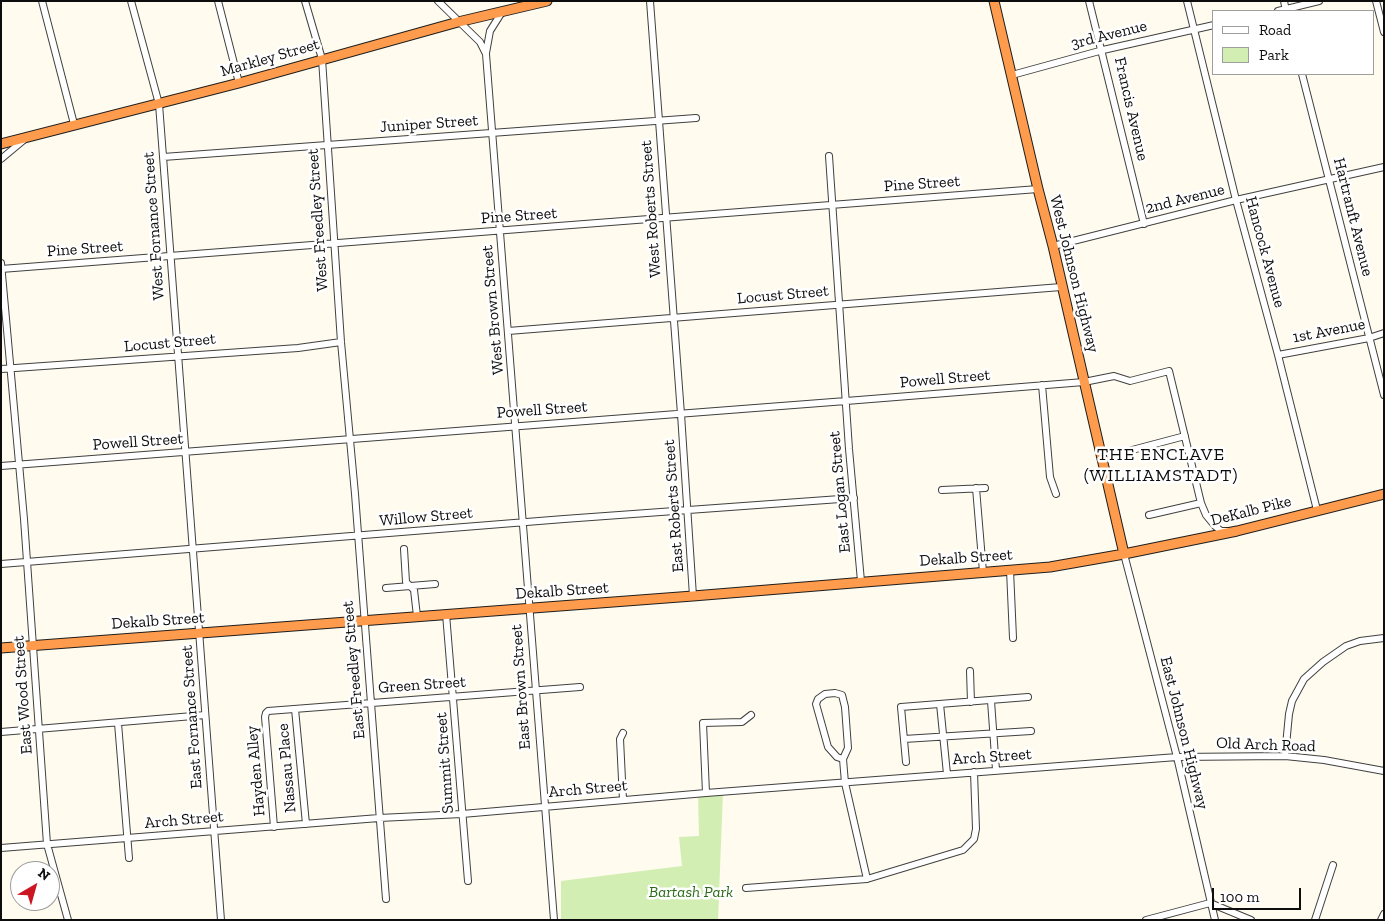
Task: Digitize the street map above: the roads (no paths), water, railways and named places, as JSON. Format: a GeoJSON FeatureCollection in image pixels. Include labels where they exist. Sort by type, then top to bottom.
{"type":"FeatureCollection","features":[{"type":"Feature","properties":{"kind":"highway","name":"Markley Street"},"geometry":{"type":"LineString","coordinates":[[1,144],[159,104],[458,22],[547,1]]}},
{"type":"Feature","properties":{"kind":"highway","name":"West Johnson Highway"},"geometry":{"type":"LineString","coordinates":[[994,1],[1124,554]]}},
{"type":"Feature","properties":{"kind":"highway","name":"DeKalb Pike"},"geometry":{"type":"LineString","coordinates":[[1124,554],[1237,531],[1384,494]]}},
{"type":"Feature","properties":{"kind":"highway","name":"Dekalb Street"},"geometry":{"type":"LineString","coordinates":[[1,648],[1050,567],[1124,554]]}},
{"type":"Feature","properties":{"kind":"street"},"geometry":{"type":"LineString","coordinates":[[42,1],[74,124]]}},
{"type":"Feature","properties":{"kind":"street","name":"West Fornance Street"},"geometry":{"type":"LineString","coordinates":[[131,1],[159,104],[185,453]]}},
{"type":"Feature","properties":{"kind":"street"},"geometry":{"type":"LineString","coordinates":[[218,1],[239,82]]}},
{"type":"Feature","properties":{"kind":"street","name":"West Freedley Street"},"geometry":{"type":"LineString","coordinates":[[305,1],[322,59],[326,145],[350,440]]}},
{"type":"Feature","properties":{"kind":"street"},"geometry":{"type":"LineString","coordinates":[[438,1],[480,42],[486,54]]}},
{"type":"Feature","properties":{"kind":"street","name":"West Roberts Street"},"geometry":{"type":"LineString","coordinates":[[650,1],[681,414]]}},
{"type":"Feature","properties":{"kind":"street","name":"Francis Avenue"},"geometry":{"type":"LineString","coordinates":[[1089,1],[1144,224]]}},
{"type":"Feature","properties":{"kind":"street","name":"Hancock Avenue"},"geometry":{"type":"LineString","coordinates":[[1187,1],[1236,200],[1317,510]]}},
{"type":"Feature","properties":{"kind":"street"},"geometry":{"type":"LineString","coordinates":[[1284,1],[1286,10],[1319,1]]}},
{"type":"Feature","properties":{"kind":"street"},"geometry":{"type":"LineString","coordinates":[[1376,1],[1384,32]]}},
{"type":"Feature","properties":{"kind":"street","name":"West Brown Street"},"geometry":{"type":"LineString","coordinates":[[502,12],[490,32],[486,54],[515,426]]}},
{"type":"Feature","properties":{"kind":"street","name":"3rd Avenue"},"geometry":{"type":"LineString","coordinates":[[1012,75],[1102,50],[1212,25]]}},
{"type":"Feature","properties":{"kind":"street","name":"Hartranft Avenue"},"geometry":{"type":"LineString","coordinates":[[1302,75],[1384,395]]}},
{"type":"Feature","properties":{"kind":"street","name":"Juniper Street"},"geometry":{"type":"LineString","coordinates":[[163,157],[696,118]]}},
{"type":"Feature","properties":{"kind":"street"},"geometry":{"type":"LineString","coordinates":[[1,159],[25,139]]}},
{"type":"Feature","properties":{"kind":"street","name":"East Logan Street"},"geometry":{"type":"LineString","coordinates":[[828,156],[861,581]]}},
{"type":"Feature","properties":{"kind":"street","name":"2nd Avenue"},"geometry":{"type":"LineString","coordinates":[[1053,246],[1236,200],[1384,167]]}},
{"type":"Feature","properties":{"kind":"street","name":"Pine Street"},"geometry":{"type":"LineString","coordinates":[[2,269],[1038,189]]}},
{"type":"Feature","properties":{"kind":"street","name":"East Wood Street"},"geometry":{"type":"LineString","coordinates":[[1,263],[27,562],[48,844],[68,920]]}},
{"type":"Feature","properties":{"kind":"street","name":"Locust Street"},"geometry":{"type":"LineString","coordinates":[[508,331],[1061,287]]}},
{"type":"Feature","properties":{"kind":"street","name":"1st Avenue"},"geometry":{"type":"LineString","coordinates":[[1278,355],[1369,338],[1384,333]]}},
{"type":"Feature","properties":{"kind":"street","name":"Locust Street"},"geometry":{"type":"LineString","coordinates":[[1,369],[298,348],[341,342]]}},
{"type":"Feature","properties":{"kind":"street","name":"Powell Street"},"geometry":{"type":"LineString","coordinates":[[1,466],[1084,382],[1114,376],[1130,381],[1169,371],[1185,436]]}},
{"type":"Feature","properties":{"kind":"street"},"geometry":{"type":"LineString","coordinates":[[1042,385],[1050,476],[1056,494]]}},
{"type":"Feature","properties":{"kind":"street","name":"East Roberts Street"},"geometry":{"type":"LineString","coordinates":[[681,414],[693,596]]}},
{"type":"Feature","properties":{"kind":"street","name":"East Brown Street"},"geometry":{"type":"LineString","coordinates":[[515,426],[554,918]]}},
{"type":"Feature","properties":{"kind":"street"},"geometry":{"type":"LineString","coordinates":[[1132,450],[1185,436],[1201,503],[1206,515],[1222,531],[1237,531]]}},
{"type":"Feature","properties":{"kind":"street","name":"East Freedley Street"},"geometry":{"type":"LineString","coordinates":[[350,440],[386,898]]}},
{"type":"Feature","properties":{"kind":"street","name":"East Fornance Street"},"geometry":{"type":"LineString","coordinates":[[185,453],[221,920]]}},
{"type":"Feature","properties":{"kind":"street"},"geometry":{"type":"LineString","coordinates":[[976,488],[983,572]]}},
{"type":"Feature","properties":{"kind":"street"},"geometry":{"type":"LineString","coordinates":[[942,490],[985,488]]}},
{"type":"Feature","properties":{"kind":"street","name":"Willow Street"},"geometry":{"type":"LineString","coordinates":[[1,564],[523,522],[854,498]]}},
{"type":"Feature","properties":{"kind":"street"},"geometry":{"type":"LineString","coordinates":[[1149,515],[1201,503]]}},
{"type":"Feature","properties":{"kind":"street"},"geometry":{"type":"LineString","coordinates":[[404,549],[406,582],[414,590],[417,616]]}},
{"type":"Feature","properties":{"kind":"street","name":"East Johnson Highway"},"geometry":{"type":"LineString","coordinates":[[1124,554],[1177,757],[1215,920]]}},
{"type":"Feature","properties":{"kind":"street"},"geometry":{"type":"LineString","coordinates":[[1010,570],[1013,638]]}},
{"type":"Feature","properties":{"kind":"street"},"geometry":{"type":"LineString","coordinates":[[386,588],[435,584]]}},
{"type":"Feature","properties":{"kind":"street","name":"Summit Street"},"geometry":{"type":"LineString","coordinates":[[446,614],[468,881]]}},
{"type":"Feature","properties":{"kind":"street"},"geometry":{"type":"LineString","coordinates":[[1285,756],[1292,701],[1304,679],[1323,662],[1346,646],[1360,641],[1384,638]]}},
{"type":"Feature","properties":{"kind":"street"},"geometry":{"type":"LineString","coordinates":[[970,671],[971,702]]}},
{"type":"Feature","properties":{"kind":"street","name":"Green Street"},"geometry":{"type":"LineString","coordinates":[[266,713],[268,711],[580,687]]}},
{"type":"Feature","properties":{"kind":"street"},"geometry":{"type":"LineString","coordinates":[[843,760],[837,757],[828,747],[816,704],[818,699],[825,694],[835,693],[842,695],[845,706],[848,748],[843,760],[845,783],[866,879]]}},
{"type":"Feature","properties":{"kind":"street"},"geometry":{"type":"LineString","coordinates":[[906,762],[901,707],[1028,698]]}},
{"type":"Feature","properties":{"kind":"street"},"geometry":{"type":"LineString","coordinates":[[991,701],[996,770]]}},
{"type":"Feature","properties":{"kind":"street"},"geometry":{"type":"LineString","coordinates":[[940,704],[947,774]]}},
{"type":"Feature","properties":{"kind":"street","name":"Nassau Place"},"geometry":{"type":"LineString","coordinates":[[295,709],[306,824]]}},
{"type":"Feature","properties":{"kind":"street","name":"Hayden Alley"},"geometry":{"type":"LineString","coordinates":[[266,713],[274,827]]}},
{"type":"Feature","properties":{"kind":"street"},"geometry":{"type":"LineString","coordinates":[[1,732],[205,715]]}},
{"type":"Feature","properties":{"kind":"street"},"geometry":{"type":"LineString","coordinates":[[706,793],[702,723],[742,722],[751,715]]}},
{"type":"Feature","properties":{"kind":"street"},"geometry":{"type":"LineString","coordinates":[[118,723],[129,858]]}},
{"type":"Feature","properties":{"kind":"street"},"geometry":{"type":"LineString","coordinates":[[904,739],[1031,731]]}},
{"type":"Feature","properties":{"kind":"street"},"geometry":{"type":"LineString","coordinates":[[623,733],[620,739],[623,800]]}},
{"type":"Feature","properties":{"kind":"street","name":"Old Arch Road"},"geometry":{"type":"LineString","coordinates":[[1177,757],[1285,756],[1324,760],[1384,771]]}},
{"type":"Feature","properties":{"kind":"street","name":"Arch Street"},"geometry":{"type":"LineString","coordinates":[[1,848],[379,818],[462,814],[706,793],[1177,757]]}},
{"type":"Feature","properties":{"kind":"street"},"geometry":{"type":"LineString","coordinates":[[746,888],[866,879],[963,850],[971,844],[976,829],[974,772]]}},
{"type":"Feature","properties":{"kind":"street"},"geometry":{"type":"LineString","coordinates":[[1315,920],[1333,865]]}},
{"type":"Feature","properties":{"kind":"street"},"geometry":{"type":"LineString","coordinates":[[1146,920],[1210,903],[1251,920]]}},
{"type":"Feature","properties":{"kind":"street"},"geometry":{"type":"LineString","coordinates":[[1382,920],[1384,914]]}},
{"type":"Feature","properties":{"kind":"district","name":"THE ENCLAVE (WILLIAMSTADT)"},"geometry":{"type":"Point","coordinates":[1161,465]}},
{"type":"Feature","properties":{"kind":"park label","name":"Bartash Park"},"geometry":{"type":"Point","coordinates":[691,892]}}]}
